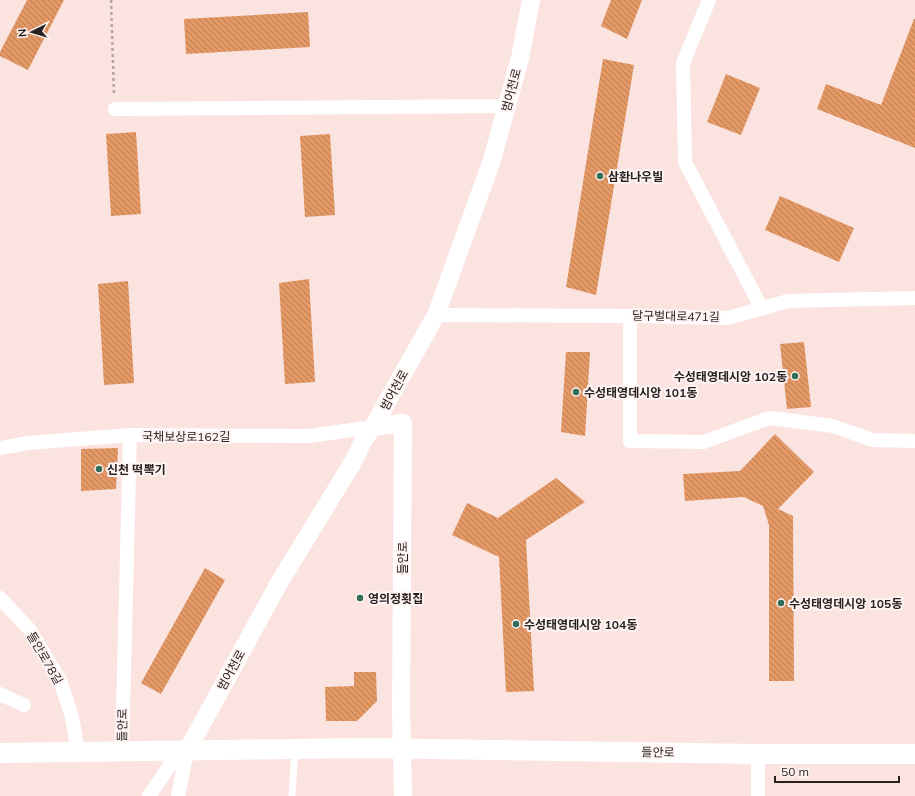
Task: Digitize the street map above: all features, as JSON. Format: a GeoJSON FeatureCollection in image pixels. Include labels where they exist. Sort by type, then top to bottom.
{"type":"FeatureCollection","features":[{"type":"Feature","properties":{"kind":"main road","name":"들안로"},"geometry":{"type":"LineString","coordinates":[[0,753],[402,748],[758,754],[915,754]]}},
{"type":"Feature","properties":{"kind":"street","name":"범어천로"},"geometry":{"type":"LineString","coordinates":[[187,751],[279,583],[353,462],[362,443],[373,427],[436,315],[492,160],[520,58],[531,0]]}},
{"type":"Feature","properties":{"kind":"street"},"geometry":{"type":"LineString","coordinates":[[709,0],[683,63],[685,162],[762,308]]}},
{"type":"Feature","properties":{"kind":"street"},"geometry":{"type":"LineString","coordinates":[[115,109],[507,106]]}},
{"type":"Feature","properties":{"kind":"street","name":"달구벌대로471길"},"geometry":{"type":"LineString","coordinates":[[436,315],[728,318],[788,301],[915,298]]}},
{"type":"Feature","properties":{"kind":"street"},"geometry":{"type":"LineString","coordinates":[[630,316],[630,441],[704,442],[769,418],[833,426],[872,440],[915,441]]}},
{"type":"Feature","properties":{"kind":"street","name":"들안로"},"geometry":{"type":"LineString","coordinates":[[373,427],[403,423],[402,748]]}},
{"type":"Feature","properties":{"kind":"street","name":"국채보상로162길"},"geometry":{"type":"LineString","coordinates":[[0,448],[28,443],[130,435],[309,436],[373,427]]}},
{"type":"Feature","properties":{"kind":"street","name":"들안로"},"geometry":{"type":"LineString","coordinates":[[122,751],[130,435]]}},
{"type":"Feature","properties":{"kind":"street","name":"들안로78길"},"geometry":{"type":"LineString","coordinates":[[0,598],[30,630],[60,680],[72,718],[78,751]]}},
{"type":"Feature","properties":{"kind":"street"},"geometry":{"type":"LineString","coordinates":[[0,694],[24,705]]}},
{"type":"Feature","properties":{"kind":"street"},"geometry":{"type":"LineString","coordinates":[[402,748],[403,796]]}},
{"type":"Feature","properties":{"kind":"street"},"geometry":{"type":"LineString","coordinates":[[148,796],[170,764],[187,751]]}},
{"type":"Feature","properties":{"kind":"street"},"geometry":{"type":"LineString","coordinates":[[178,796],[187,751]]}},
{"type":"Feature","properties":{"kind":"street"},"geometry":{"type":"LineString","coordinates":[[758,754],[758,796]]}},
{"type":"Feature","properties":{"kind":"lane"},"geometry":{"type":"LineString","coordinates":[[292,796],[295,749]]}},
{"type":"Feature","properties":{"kind":"path"},"geometry":{"type":"LineString","coordinates":[[111,0],[115,109]]}},
{"type":"Feature","properties":{"kind":"building"},"geometry":{"type":"Polygon","coordinates":[[[27,0],[64,0],[28,70],[0,56],[0,52],[27,0]]]}},
{"type":"Feature","properties":{"kind":"building"},"geometry":{"type":"Polygon","coordinates":[[[611,0],[642,0],[627,39],[601,26],[611,0]]]}},
{"type":"Feature","properties":{"kind":"building"},"geometry":{"type":"Polygon","coordinates":[[[308,12],[310,47],[186,54],[184,19],[308,12]]]}},
{"type":"Feature","properties":{"kind":"building"},"geometry":{"type":"Polygon","coordinates":[[[914,19],[915,148],[817,109],[826,84],[881,105],[914,19]]]}},
{"type":"Feature","properties":{"kind":"building","name":"삼환나우빌"},"geometry":{"type":"Polygon","coordinates":[[[603,59],[634,65],[596,295],[566,287],[603,59]]]}},
{"type":"Feature","properties":{"kind":"building"},"geometry":{"type":"Polygon","coordinates":[[[726,74],[760,88],[741,135],[707,122],[726,74]]]}},
{"type":"Feature","properties":{"kind":"building"},"geometry":{"type":"Polygon","coordinates":[[[136,132],[141,214],[111,216],[106,134],[136,132]]]}},
{"type":"Feature","properties":{"kind":"building"},"geometry":{"type":"Polygon","coordinates":[[[330,134],[335,215],[305,217],[300,136],[330,134]]]}},
{"type":"Feature","properties":{"kind":"building"},"geometry":{"type":"Polygon","coordinates":[[[780,196],[854,228],[839,262],[765,230],[780,196]]]}},
{"type":"Feature","properties":{"kind":"building"},"geometry":{"type":"Polygon","coordinates":[[[309,279],[315,382],[285,384],[279,283],[309,279]]]}},
{"type":"Feature","properties":{"kind":"building"},"geometry":{"type":"Polygon","coordinates":[[[128,281],[134,383],[104,385],[98,284],[128,281]]]}},
{"type":"Feature","properties":{"kind":"building","name":"수성태영데시앙 102동"},"geometry":{"type":"Polygon","coordinates":[[[804,342],[811,407],[787,409],[780,344],[804,342]]]}},
{"type":"Feature","properties":{"kind":"building","name":"수성태영데시앙 101동"},"geometry":{"type":"Polygon","coordinates":[[[566,352],[590,352],[585,436],[561,432],[566,352]]]}},
{"type":"Feature","properties":{"kind":"building","name":"수성태영데시앙 105동"},"geometry":{"type":"Polygon","coordinates":[[[775,434],[814,472],[778,509],[793,516],[794,681],[769,681],[769,525],[763,506],[744,497],[685,501],[683,474],[740,471],[775,434]]]}},
{"type":"Feature","properties":{"kind":"building","name":"신천 떡뽁기"},"geometry":{"type":"Polygon","coordinates":[[[118,448],[116,489],[81,491],[81,449],[118,448]]]}},
{"type":"Feature","properties":{"kind":"building","name":"수성태영데시앙 104동"},"geometry":{"type":"Polygon","coordinates":[[[556,478],[585,502],[526,540],[534,691],[506,692],[499,557],[452,535],[467,503],[498,518],[556,478]]]}},
{"type":"Feature","properties":{"kind":"building"},"geometry":{"type":"Polygon","coordinates":[[[205,568],[225,580],[161,694],[141,683],[205,568]]]}},
{"type":"Feature","properties":{"kind":"building"},"geometry":{"type":"Polygon","coordinates":[[[354,672],[376,672],[377,701],[357,721],[326,721],[325,687],[354,686],[354,672]]]}},
{"type":"Feature","properties":{"kind":"place","name":"삼환나우빌"},"geometry":{"type":"Point","coordinates":[600,176]}},
{"type":"Feature","properties":{"kind":"place","name":"수성태영데시앙 102동"},"geometry":{"type":"Point","coordinates":[795,376]}},
{"type":"Feature","properties":{"kind":"place","name":"수성태영데시앙 101동"},"geometry":{"type":"Point","coordinates":[576,392]}},
{"type":"Feature","properties":{"kind":"place","name":"신천 떡뽁기"},"geometry":{"type":"Point","coordinates":[99,469]}},
{"type":"Feature","properties":{"kind":"place","name":"영의정횟집"},"geometry":{"type":"Point","coordinates":[360,598]}},
{"type":"Feature","properties":{"kind":"place","name":"수성태영데시앙 105동"},"geometry":{"type":"Point","coordinates":[781,603]}},
{"type":"Feature","properties":{"kind":"place","name":"수성태영데시앙 104동"},"geometry":{"type":"Point","coordinates":[516,624]}}]}
